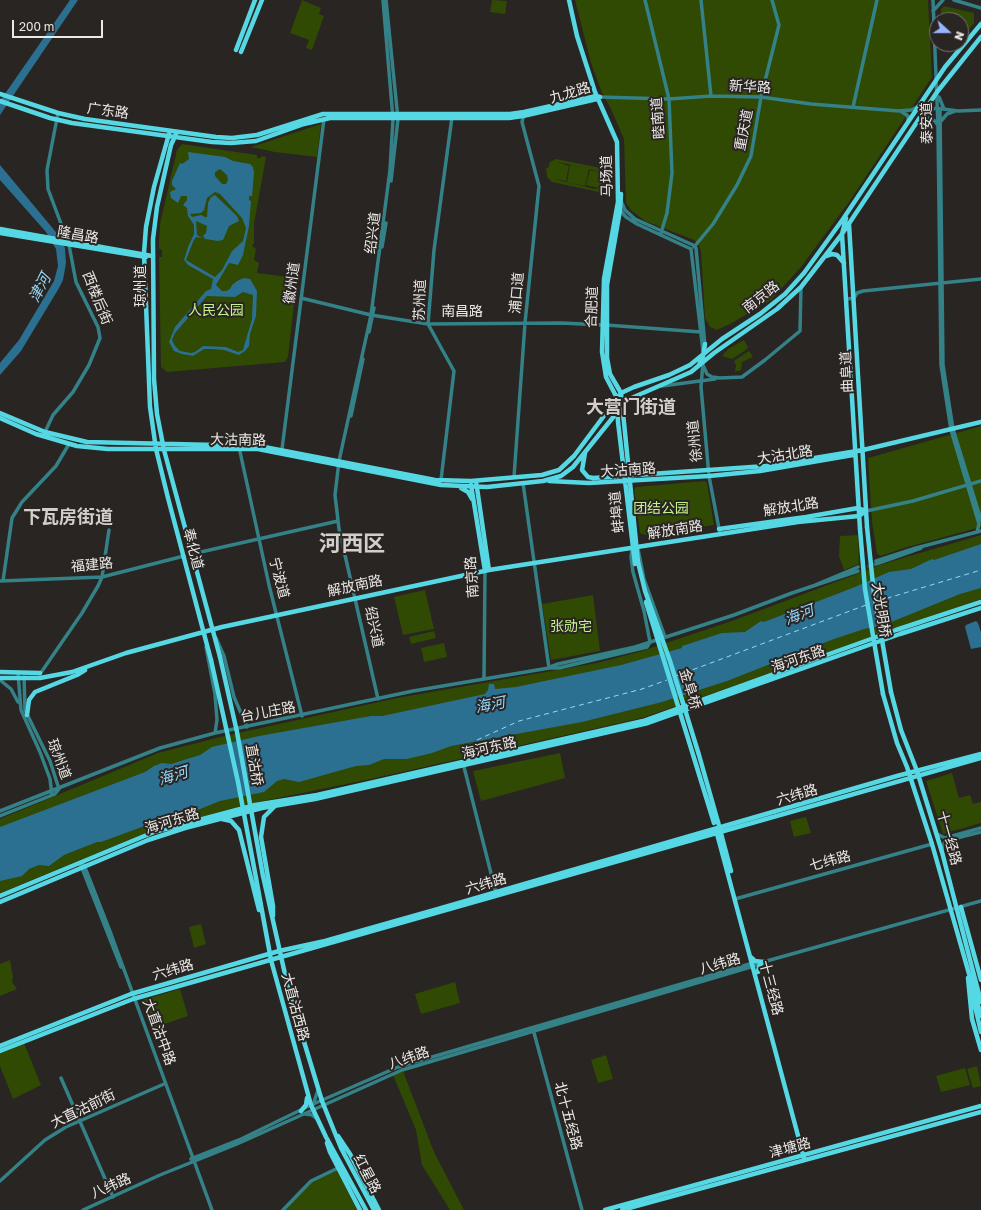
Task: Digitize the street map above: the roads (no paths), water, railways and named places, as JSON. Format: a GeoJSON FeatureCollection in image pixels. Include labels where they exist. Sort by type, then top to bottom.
{"type":"FeatureCollection","features":[{"type":"Feature","properties":{"kind":"main road"},"geometry":{"type":"LineString","coordinates":[[255,0],[238,51],[262,0]]}},
{"type":"Feature","properties":{"kind":"main road","name":"马场道"},"geometry":{"type":"LineString","coordinates":[[571,0],[596,98],[601,103],[617,140],[620,202]]}},
{"type":"Feature","properties":{"kind":"main road"},"geometry":{"type":"LineString","coordinates":[[846,221],[848,212],[919,105],[937,79],[981,24]]}},
{"type":"Feature","properties":{"kind":"main road","name":"南京路"},"geometry":{"type":"LineString","coordinates":[[474,486],[492,479],[542,475],[563,467],[574,456],[621,394],[634,387],[675,373],[690,365],[704,353],[785,294],[804,273],[836,229],[855,215],[937,92],[981,37]]}},
{"type":"Feature","properties":{"kind":"main road","name":"广东路"},"geometry":{"type":"LineString","coordinates":[[0,94],[58,113],[85,119],[216,137]]}},
{"type":"Feature","properties":{"kind":"main road"},"geometry":{"type":"LineString","coordinates":[[596,98],[601,103]]}},
{"type":"Feature","properties":{"kind":"main road","name":"九龙路"},"geometry":{"type":"LineString","coordinates":[[212,142],[256,141],[304,124],[324,119],[524,114],[596,98]]}},
{"type":"Feature","properties":{"kind":"main road","name":"广东路"},"geometry":{"type":"LineString","coordinates":[[0,101],[56,119],[88,126],[212,142]]}},
{"type":"Feature","properties":{"kind":"main road","name":"九龙路"},"geometry":{"type":"LineString","coordinates":[[216,137],[232,138],[257,136],[323,114],[395,117]]}},
{"type":"Feature","properties":{"kind":"main road"},"geometry":{"type":"LineString","coordinates":[[168,136],[172,131]]}},
{"type":"Feature","properties":{"kind":"main road","name":"琼州道"},"geometry":{"type":"LineString","coordinates":[[162,443],[157,414],[154,379],[152,256],[157,207],[174,137],[178,131]]}},
{"type":"Feature","properties":{"kind":"main road","name":"琼州道"},"geometry":{"type":"LineString","coordinates":[[155,443],[149,399],[144,255],[148,216],[168,136]]}},
{"type":"Feature","properties":{"kind":"main road","name":"合肥道"},"geometry":{"type":"LineString","coordinates":[[620,202],[620,210],[607,285],[604,325],[608,366],[621,394]]}},
{"type":"Feature","properties":{"kind":"main road","name":"合肥道"},"geometry":{"type":"LineString","coordinates":[[618,410],[617,398],[604,370],[604,279],[620,202]]}},
{"type":"Feature","properties":{"kind":"main road"},"geometry":{"type":"LineString","coordinates":[[850,234],[855,215]]}},
{"type":"Feature","properties":{"kind":"main road","name":"南京路"},"geometry":{"type":"LineString","coordinates":[[474,486],[492,486],[547,480],[561,476],[569,471],[622,404],[632,397],[683,377],[777,309],[801,287],[825,257],[842,234],[846,221]]}},
{"type":"Feature","properties":{"kind":"main road","name":"曲阜道"},"geometry":{"type":"LineString","coordinates":[[846,221],[850,234],[867,528]]}},
{"type":"Feature","properties":{"kind":"main road","name":"隆昌路"},"geometry":{"type":"LineString","coordinates":[[0,229],[48,239]]}},
{"type":"Feature","properties":{"kind":"main road"},"geometry":{"type":"LineString","coordinates":[[836,229],[842,234]]}},
{"type":"Feature","properties":{"kind":"main road","name":"隆昌路"},"geometry":{"type":"LineString","coordinates":[[0,233],[48,239],[152,256]]}},
{"type":"Feature","properties":{"kind":"main road","name":"曲阜道"},"geometry":{"type":"LineString","coordinates":[[842,234],[860,529]]}},
{"type":"Feature","properties":{"kind":"main road"},"geometry":{"type":"LineString","coordinates":[[825,257],[832,254],[837,255],[845,265]]}},
{"type":"Feature","properties":{"kind":"main road"},"geometry":{"type":"LineString","coordinates":[[696,368],[704,353],[705,344]]}},
{"type":"Feature","properties":{"kind":"main road","name":"蚌埠道"},"geometry":{"type":"LineString","coordinates":[[621,394],[628,465],[627,476]]}},
{"type":"Feature","properties":{"kind":"main road"},"geometry":{"type":"LineString","coordinates":[[623,418],[626,403],[632,397]]}},
{"type":"Feature","properties":{"kind":"main road","name":"蚌埠道"},"geometry":{"type":"LineString","coordinates":[[618,410],[637,563]]}},
{"type":"Feature","properties":{"kind":"main road","name":"大沽南路"},"geometry":{"type":"LineString","coordinates":[[0,413],[45,432],[87,442],[162,443],[282,449],[429,484],[459,487],[474,486]]}},
{"type":"Feature","properties":{"kind":"main road","name":"大沽南路"},"geometry":{"type":"LineString","coordinates":[[0,418],[36,434],[69,444],[108,449],[164,450],[239,446],[441,480],[460,481],[474,486]]}},
{"type":"Feature","properties":{"kind":"main road","name":"大沽北路"},"geometry":{"type":"LineString","coordinates":[[709,476],[760,471],[855,453],[981,422]]}},
{"type":"Feature","properties":{"kind":"main road","name":"奉化道"},"geometry":{"type":"LineString","coordinates":[[155,443],[211,660]]}},
{"type":"Feature","properties":{"kind":"main road","name":"奉化道"},"geometry":{"type":"LineString","coordinates":[[162,443],[220,657]]}},
{"type":"Feature","properties":{"kind":"main road","name":"大沽南路"},"geometry":{"type":"LineString","coordinates":[[585,452],[582,470],[588,477],[627,476],[709,470]]}},
{"type":"Feature","properties":{"kind":"main road","name":"大沽北路"},"geometry":{"type":"LineString","coordinates":[[709,470],[766,466],[855,453]]}},
{"type":"Feature","properties":{"kind":"main road"},"geometry":{"type":"LineString","coordinates":[[628,465],[634,472],[642,474]]}},
{"type":"Feature","properties":{"kind":"main road","name":"大沽南路"},"geometry":{"type":"LineString","coordinates":[[547,480],[589,484],[709,476]]}},
{"type":"Feature","properties":{"kind":"main road","name":"蚌埠道"},"geometry":{"type":"LineString","coordinates":[[628,481],[631,536],[635,546]]}},
{"type":"Feature","properties":{"kind":"main road","name":"南京路"},"geometry":{"type":"LineString","coordinates":[[474,486],[487,570]]}},
{"type":"Feature","properties":{"kind":"main road"},"geometry":{"type":"LineString","coordinates":[[459,487],[468,492],[476,502],[482,493],[492,486]]}},
{"type":"Feature","properties":{"kind":"main road"},"geometry":{"type":"LineString","coordinates":[[858,508],[866,511]]}},
{"type":"Feature","properties":{"kind":"main road","name":"解放北路"},"geometry":{"type":"LineString","coordinates":[[720,532],[858,508]]}},
{"type":"Feature","properties":{"kind":"main road","name":"解放北路"},"geometry":{"type":"LineString","coordinates":[[720,532],[859,516],[866,511]]}},
{"type":"Feature","properties":{"kind":"main road","name":"大光明桥"},"geometry":{"type":"LineString","coordinates":[[867,528],[874,594],[891,692]]}},
{"type":"Feature","properties":{"kind":"main road","name":"大光明桥"},"geometry":{"type":"LineString","coordinates":[[860,529],[865,589],[883,694]]}},
{"type":"Feature","properties":{"kind":"main road","name":"解放南路"},"geometry":{"type":"LineString","coordinates":[[0,679],[24,679],[88,667],[126,653],[204,631],[356,597],[487,570],[720,532]]}},
{"type":"Feature","properties":{"kind":"main road","name":"金阜桥"},"geometry":{"type":"LineString","coordinates":[[637,563],[716,823]]}},
{"type":"Feature","properties":{"kind":"main road","name":"海河东路"},"geometry":{"type":"LineString","coordinates":[[0,896],[155,837],[216,819],[314,799],[643,720],[896,630],[981,602]]}},
{"type":"Feature","properties":{"kind":"main road","name":"海河东路"},"geometry":{"type":"LineString","coordinates":[[0,902],[154,832],[255,805],[317,795],[648,723],[900,634],[981,608]]}},
{"type":"Feature","properties":{"kind":"main road"},"geometry":{"type":"LineString","coordinates":[[199,613],[205,616],[207,610]]}},
{"type":"Feature","properties":{"kind":"main road","name":"直沽桥"},"geometry":{"type":"LineString","coordinates":[[220,657],[237,732],[263,876]]}},
{"type":"Feature","properties":{"kind":"main road","name":"直沽桥"},"geometry":{"type":"LineString","coordinates":[[211,660],[238,782],[256,878]]}},
{"type":"Feature","properties":{"kind":"main road"},"geometry":{"type":"LineString","coordinates":[[27,715],[29,700],[35,692],[77,675],[88,667]]}},
{"type":"Feature","properties":{"kind":"main road","name":"解放南路"},"geometry":{"type":"LineString","coordinates":[[0,672],[24,673],[40,676]]}},
{"type":"Feature","properties":{"kind":"main road","name":"十一经路"},"geometry":{"type":"LineString","coordinates":[[891,692],[901,730],[918,773],[959,908],[978,992]]}},
{"type":"Feature","properties":{"kind":"main road","name":"十一经路"},"geometry":{"type":"LineString","coordinates":[[883,694],[897,743],[910,775],[932,844],[967,970],[978,992]]}},
{"type":"Feature","properties":{"kind":"main road","name":"六纬路"},"geometry":{"type":"LineString","coordinates":[[918,773],[981,754]]}},
{"type":"Feature","properties":{"kind":"main road","name":"六纬路"},"geometry":{"type":"LineString","coordinates":[[719,831],[727,826],[910,775],[981,758]]}},
{"type":"Feature","properties":{"kind":"main road","name":"六纬路"},"geometry":{"type":"LineString","coordinates":[[0,1046],[133,996],[279,951],[336,938],[497,894],[910,775]]}},
{"type":"Feature","properties":{"kind":"main road"},"geometry":{"type":"LineString","coordinates":[[272,924],[273,906],[261,837],[264,817],[275,806]]}},
{"type":"Feature","properties":{"kind":"main road"},"geometry":{"type":"LineString","coordinates":[[216,819],[232,821],[239,830],[255,897],[264,922]]}},
{"type":"Feature","properties":{"kind":"main road"},"geometry":{"type":"LineString","coordinates":[[716,823],[727,826]]}},
{"type":"Feature","properties":{"kind":"main road","name":"十三经路"},"geometry":{"type":"LineString","coordinates":[[716,823],[751,956],[758,972],[802,1143],[804,1156]]}},
{"type":"Feature","properties":{"kind":"main road","name":"十三经路"},"geometry":{"type":"LineString","coordinates":[[719,831],[719,841],[736,898],[802,1143]]}},
{"type":"Feature","properties":{"kind":"main road","name":"大直沽西路"},"geometry":{"type":"LineString","coordinates":[[263,876],[280,958],[322,1103],[341,1148]]}},
{"type":"Feature","properties":{"kind":"main road","name":"大直沽西路"},"geometry":{"type":"LineString","coordinates":[[256,878],[271,960],[307,1090],[319,1122],[334,1151]]}},
{"type":"Feature","properties":{"kind":"main road","name":"六纬路"},"geometry":{"type":"LineString","coordinates":[[0,1051],[133,996],[280,958],[497,894]]}},
{"type":"Feature","properties":{"kind":"main road"},"geometry":{"type":"LineString","coordinates":[[959,908],[981,980]]}},
{"type":"Feature","properties":{"kind":"main road"},"geometry":{"type":"LineString","coordinates":[[754,964],[763,962]]}},
{"type":"Feature","properties":{"kind":"main road"},"geometry":{"type":"LineString","coordinates":[[758,972],[759,966],[763,962]]}},
{"type":"Feature","properties":{"kind":"main road"},"geometry":{"type":"LineString","coordinates":[[967,970],[981,1032]]}},
{"type":"Feature","properties":{"kind":"main road"},"geometry":{"type":"LineString","coordinates":[[967,970],[972,1019],[981,1050]]}},
{"type":"Feature","properties":{"kind":"main road"},"geometry":{"type":"LineString","coordinates":[[978,992],[981,1002]]}},
{"type":"Feature","properties":{"kind":"main road"},"geometry":{"type":"LineString","coordinates":[[978,992],[981,1016]]}},
{"type":"Feature","properties":{"kind":"main road"},"geometry":{"type":"LineString","coordinates":[[301,1112],[307,1102],[307,1090]]}},
{"type":"Feature","properties":{"kind":"main road","name":"津塘路"},"geometry":{"type":"LineString","coordinates":[[622,1210],[804,1156],[981,1106]]}},
{"type":"Feature","properties":{"kind":"main road","name":"津塘路"},"geometry":{"type":"LineString","coordinates":[[804,1156],[981,1112]]}},
{"type":"Feature","properties":{"kind":"main road","name":"大直沽西路"},"geometry":{"type":"LineString","coordinates":[[335,1132],[350,1154],[379,1210]]}},
{"type":"Feature","properties":{"kind":"main road","name":"大直沽西路"},"geometry":{"type":"LineString","coordinates":[[326,1137],[328,1146],[338,1168],[360,1210]]}},
{"type":"Feature","properties":{"kind":"main road"},"geometry":{"type":"LineString","coordinates":[[794,1160],[802,1143]]}},
{"type":"Feature","properties":{"kind":"main road","name":"红星路"},"geometry":{"type":"LineString","coordinates":[[341,1148],[374,1210]]}},
{"type":"Feature","properties":{"kind":"main road","name":"红星路"},"geometry":{"type":"LineString","coordinates":[[334,1151],[366,1210]]}},
{"type":"Feature","properties":{"kind":"main road","name":"津塘路"},"geometry":{"type":"LineString","coordinates":[[604,1210],[794,1160]]}},
{"type":"Feature","properties":{"kind":"street","name":"绍兴道"},"geometry":{"type":"LineString","coordinates":[[378,699],[338,521],[335,495],[340,463],[372,315],[395,117],[384,0]]}},
{"type":"Feature","properties":{"kind":"street","name":"睦南道"},"geometry":{"type":"LineString","coordinates":[[645,0],[669,98],[672,172],[667,213],[661,233]]}},
{"type":"Feature","properties":{"kind":"street"},"geometry":{"type":"LineString","coordinates":[[701,0],[711,96]]}},
{"type":"Feature","properties":{"kind":"street","name":"重庆道"},"geometry":{"type":"LineString","coordinates":[[693,247],[713,224],[737,185],[751,156],[761,97],[779,25],[772,0]]}},
{"type":"Feature","properties":{"kind":"street"},"geometry":{"type":"LineString","coordinates":[[853,107],[878,0]]}},
{"type":"Feature","properties":{"kind":"street","name":"泰安道"},"geometry":{"type":"LineString","coordinates":[[933,0],[933,12]]}},
{"type":"Feature","properties":{"kind":"street"},"geometry":{"type":"LineString","coordinates":[[933,12],[943,0]]}},
{"type":"Feature","properties":{"kind":"street"},"geometry":{"type":"LineString","coordinates":[[954,0],[981,8]]}},
{"type":"Feature","properties":{"kind":"street","name":"泰安道"},"geometry":{"type":"LineString","coordinates":[[935,52],[937,92],[941,121],[940,282]]}},
{"type":"Feature","properties":{"kind":"street"},"geometry":{"type":"LineString","coordinates":[[937,92],[941,106],[944,109]]}},
{"type":"Feature","properties":{"kind":"street","name":"新华路"},"geometry":{"type":"LineString","coordinates":[[596,98],[669,98],[711,96],[761,97],[853,107],[899,110],[911,110],[919,105]]}},
{"type":"Feature","properties":{"kind":"street"},"geometry":{"type":"LineString","coordinates":[[924,113],[939,108],[958,111],[981,110]]}},
{"type":"Feature","properties":{"kind":"street","name":"泰安道"},"geometry":{"type":"LineString","coordinates":[[939,108],[940,282],[944,365],[952,430],[979,524],[979,532]]}},
{"type":"Feature","properties":{"kind":"street"},"geometry":{"type":"LineString","coordinates":[[899,110],[907,114],[908,122]]}},
{"type":"Feature","properties":{"kind":"street"},"geometry":{"type":"LineString","coordinates":[[941,121],[946,114],[958,111]]}},
{"type":"Feature","properties":{"kind":"street","name":"西楼后街"},"geometry":{"type":"LineString","coordinates":[[45,432],[53,415],[73,392],[89,365],[100,338],[98,327],[76,282],[67,242],[49,192],[47,170],[58,113]]}},
{"type":"Feature","properties":{"kind":"street","name":"浦口道"},"geometry":{"type":"LineString","coordinates":[[514,477],[525,323],[539,186],[522,122],[524,114]]}},
{"type":"Feature","properties":{"kind":"street","name":"苏州道"},"geometry":{"type":"LineString","coordinates":[[441,480],[454,370],[428,324],[434,250],[452,117]]}},
{"type":"Feature","properties":{"kind":"street"},"geometry":{"type":"LineString","coordinates":[[916,123],[924,119],[931,118],[935,121],[938,127]]}},
{"type":"Feature","properties":{"kind":"street","name":"徽州道"},"geometry":{"type":"LineString","coordinates":[[282,449],[324,119]]}},
{"type":"Feature","properties":{"kind":"street","name":"马场道"},"geometry":{"type":"LineString","coordinates":[[620,202],[625,210],[635,219],[661,233]]}},
{"type":"Feature","properties":{"kind":"street","name":"马场道"},"geometry":{"type":"LineString","coordinates":[[620,210],[631,221],[693,247]]}},
{"type":"Feature","properties":{"kind":"street"},"geometry":{"type":"LineString","coordinates":[[693,247],[704,353]]}},
{"type":"Feature","properties":{"kind":"street"},"geometry":{"type":"LineString","coordinates":[[693,247],[697,257],[705,344]]}},
{"type":"Feature","properties":{"kind":"street"},"geometry":{"type":"LineString","coordinates":[[847,299],[854,298],[857,292],[863,291],[981,279]]}},
{"type":"Feature","properties":{"kind":"street"},"geometry":{"type":"LineString","coordinates":[[853,284],[857,289],[863,291]]}},
{"type":"Feature","properties":{"kind":"street"},"geometry":{"type":"LineString","coordinates":[[659,386],[701,380],[742,377],[800,331],[801,287]]}},
{"type":"Feature","properties":{"kind":"street","name":"南昌路"},"geometry":{"type":"LineString","coordinates":[[301,298],[372,315],[428,324],[525,323],[604,325],[701,332]]}},
{"type":"Feature","properties":{"kind":"street","name":"徐州道"},"geometry":{"type":"LineString","coordinates":[[704,353],[701,380],[709,476],[720,532]]}},
{"type":"Feature","properties":{"kind":"street"},"geometry":{"type":"LineString","coordinates":[[703,363],[707,374],[720,378]]}},
{"type":"Feature","properties":{"kind":"street"},"geometry":{"type":"LineString","coordinates":[[1,581],[12,518],[15,511],[46,479],[69,444]]}},
{"type":"Feature","properties":{"kind":"street","name":"宁波道"},"geometry":{"type":"LineString","coordinates":[[239,446],[259,539],[302,716]]}},
{"type":"Feature","properties":{"kind":"street"},"geometry":{"type":"LineString","coordinates":[[973,494],[973,487],[980,482]]}},
{"type":"Feature","properties":{"kind":"street","name":"解放北路"},"geometry":{"type":"LineString","coordinates":[[866,511],[913,501],[980,482]]}},
{"type":"Feature","properties":{"kind":"street"},"geometry":{"type":"LineString","coordinates":[[523,483],[549,668]]}},
{"type":"Feature","properties":{"kind":"street","name":"泰安道"},"geometry":{"type":"LineString","coordinates":[[968,485],[973,494],[981,520]]}},
{"type":"Feature","properties":{"kind":"street"},"geometry":{"type":"LineString","coordinates":[[192,554],[338,521]]}},
{"type":"Feature","properties":{"kind":"street"},"geometry":{"type":"LineString","coordinates":[[40,676],[94,594],[102,577],[109,530]]}},
{"type":"Feature","properties":{"kind":"street"},"geometry":{"type":"LineString","coordinates":[[876,562],[979,532]]}},
{"type":"Feature","properties":{"kind":"street"},"geometry":{"type":"LineString","coordinates":[[635,546],[631,557],[633,572],[644,611],[650,642]]}},
{"type":"Feature","properties":{"kind":"street","name":"蚌埠道"},"geometry":{"type":"LineString","coordinates":[[635,546],[640,554],[644,579],[665,637]]}},
{"type":"Feature","properties":{"kind":"street","name":"福建路"},"geometry":{"type":"LineString","coordinates":[[1,581],[102,577],[184,556]]}},
{"type":"Feature","properties":{"kind":"street","name":"台儿庄路"},"geometry":{"type":"LineString","coordinates":[[0,811],[160,748],[215,733],[378,699],[484,678],[549,668],[558,664],[650,642],[742,613],[858,569]]}},
{"type":"Feature","properties":{"kind":"street","name":"南京路"},"geometry":{"type":"LineString","coordinates":[[484,678],[487,570]]}},
{"type":"Feature","properties":{"kind":"street"},"geometry":{"type":"LineString","coordinates":[[215,635],[220,645],[234,697],[247,727]]}},
{"type":"Feature","properties":{"kind":"street"},"geometry":{"type":"LineString","coordinates":[[206,638],[206,649],[215,694],[217,720],[215,733]]}},
{"type":"Feature","properties":{"kind":"street","name":"琼州道"},"geometry":{"type":"LineString","coordinates":[[18,673],[19,706],[40,752],[52,790],[52,795],[57,793],[59,787],[50,761],[24,707],[24,673]]}},
{"type":"Feature","properties":{"kind":"street"},"geometry":{"type":"LineString","coordinates":[[0,679],[11,689],[19,706]]}},
{"type":"Feature","properties":{"kind":"street"},"geometry":{"type":"LineString","coordinates":[[463,763],[497,894]]}},
{"type":"Feature","properties":{"kind":"street"},"geometry":{"type":"LineString","coordinates":[[0,816],[52,795]]}},
{"type":"Feature","properties":{"kind":"street"},"geometry":{"type":"LineString","coordinates":[[936,833],[945,838],[981,828]]}},
{"type":"Feature","properties":{"kind":"street"},"geometry":{"type":"LineString","coordinates":[[942,852],[944,842],[981,832]]}},
{"type":"Feature","properties":{"kind":"street","name":"七纬路"},"geometry":{"type":"LineString","coordinates":[[736,898],[932,844]]}},
{"type":"Feature","properties":{"kind":"street","name":"大直沽中路"},"geometry":{"type":"LineString","coordinates":[[82,865],[133,996],[194,1161]]}},
{"type":"Feature","properties":{"kind":"street","name":"八纬路"},"geometry":{"type":"LineString","coordinates":[[763,962],[981,902]]}},
{"type":"Feature","properties":{"kind":"street","name":"八纬路"},"geometry":{"type":"LineString","coordinates":[[83,1210],[194,1161],[312,1106],[402,1070],[533,1029],[754,964]]}},
{"type":"Feature","properties":{"kind":"street","name":"大直沽中路"},"geometry":{"type":"LineString","coordinates":[[133,996],[164,1084],[194,1161]]}},
{"type":"Feature","properties":{"kind":"street","name":"北十五经路"},"geometry":{"type":"LineString","coordinates":[[533,1029],[582,1210]]}},
{"type":"Feature","properties":{"kind":"street"},"geometry":{"type":"LineString","coordinates":[[61,1078],[113,1197]]}},
{"type":"Feature","properties":{"kind":"street","name":"大直沽前街"},"geometry":{"type":"LineString","coordinates":[[0,1181],[45,1140],[66,1127],[164,1084]]}},
{"type":"Feature","properties":{"kind":"street"},"geometry":{"type":"LineString","coordinates":[[312,1106],[317,1096],[317,1087]]}},
{"type":"Feature","properties":{"kind":"street"},"geometry":{"type":"LineString","coordinates":[[301,1112],[312,1115],[319,1122]]}},
{"type":"Feature","properties":{"kind":"street"},"geometry":{"type":"LineString","coordinates":[[198,1174],[199,1163],[203,1156]]}},
{"type":"Feature","properties":{"kind":"street"},"geometry":{"type":"LineString","coordinates":[[194,1161],[211,1210]]}},
{"type":"Feature","properties":{"kind":"street"},"geometry":{"type":"LineString","coordinates":[[283,1210],[311,1181],[338,1168]]}},
{"type":"Feature","properties":{"kind":"water"},"geometry":{"type":"Polygon","coordinates":[[[70,0],[78,0],[0,115],[0,101],[70,0]]]}},
{"type":"Feature","properties":{"kind":"water"},"geometry":{"type":"Polygon","coordinates":[[[188,152],[225,157],[233,161],[250,164],[253,167],[254,173],[252,196],[249,196],[249,200],[251,201],[249,226],[243,255],[238,265],[229,263],[216,285],[222,291],[226,291],[230,289],[237,281],[244,278],[250,279],[257,291],[256,316],[250,334],[249,346],[239,355],[224,350],[212,349],[204,349],[193,356],[182,354],[174,351],[169,342],[175,327],[206,291],[211,289],[213,279],[188,265],[184,260],[194,234],[194,225],[188,216],[187,208],[183,205],[187,200],[187,196],[181,196],[178,203],[171,198],[170,192],[176,189],[172,185],[172,181],[180,163],[182,164],[189,159],[188,152]],[[220,169],[215,172],[215,176],[222,184],[226,184],[228,180],[227,175],[220,169]],[[215,192],[207,198],[204,210],[201,213],[190,214],[192,217],[201,215],[207,217],[208,203],[211,197],[215,195],[237,216],[239,221],[229,226],[223,240],[218,241],[205,239],[203,236],[206,233],[207,226],[196,221],[197,235],[202,238],[196,237],[186,260],[215,277],[222,270],[232,251],[243,241],[246,228],[242,218],[220,194],[215,192]],[[243,292],[235,297],[207,296],[175,333],[172,340],[175,346],[180,351],[191,353],[203,346],[226,347],[238,352],[243,350],[252,319],[253,295],[243,292]]]}},
{"type":"Feature","properties":{"kind":"water","name":"津河"},"geometry":{"type":"Polygon","coordinates":[[[0,165],[60,237],[65,248],[66,263],[63,280],[59,288],[21,351],[0,375],[0,363],[19,340],[54,281],[58,266],[56,249],[46,232],[0,180],[0,165]]]}},
{"type":"Feature","properties":{"kind":"water","name":"海河"},"geometry":{"type":"Polygon","coordinates":[[[981,544],[981,588],[960,594],[884,625],[864,629],[834,639],[727,681],[662,702],[582,722],[451,746],[432,753],[407,759],[384,759],[369,765],[356,766],[299,782],[284,779],[277,781],[264,792],[220,801],[190,813],[186,810],[173,817],[162,817],[160,824],[150,824],[101,842],[97,842],[64,855],[49,866],[39,865],[29,869],[22,876],[0,881],[0,827],[145,772],[162,763],[171,764],[200,755],[212,747],[259,736],[371,716],[382,716],[485,694],[488,690],[489,684],[494,684],[495,689],[516,687],[621,665],[682,648],[682,646],[722,633],[745,632],[761,621],[764,622],[855,587],[889,572],[911,569],[932,559],[934,560],[981,544]]]}},
{"type":"Feature","properties":{"kind":"water"},"geometry":{"type":"Polygon","coordinates":[[[976,621],[981,632],[981,647],[971,649],[965,627],[966,625],[976,621]]]}},
{"type":"Feature","properties":{"kind":"tunnel"},"geometry":{"type":"LineString","coordinates":[[862,569],[876,564]]}},
{"type":"Feature","properties":{"kind":"district","name":"大营门街道"},"geometry":{"type":"Point","coordinates":[631,407]}},
{"type":"Feature","properties":{"kind":"district","name":"下瓦房街道"},"geometry":{"type":"Point","coordinates":[68,517]}},
{"type":"Feature","properties":{"kind":"district","name":"河西区"},"geometry":{"type":"Point","coordinates":[352,544]}},
{"type":"Feature","properties":{"kind":"park label","name":"人民公园"},"geometry":{"type":"Point","coordinates":[216,311]}},
{"type":"Feature","properties":{"kind":"park label","name":"团结公园"},"geometry":{"type":"Point","coordinates":[661,509]}},
{"type":"Feature","properties":{"kind":"park label","name":"张勋宅"},"geometry":{"type":"Point","coordinates":[571,627]}}]}
